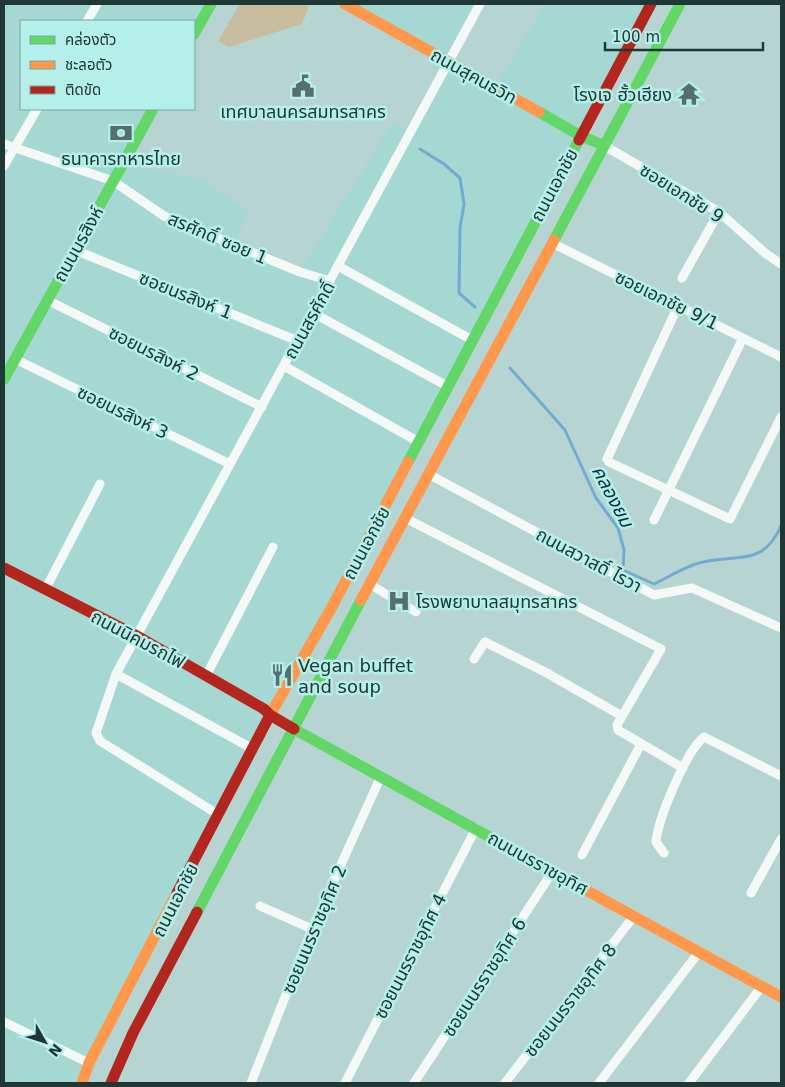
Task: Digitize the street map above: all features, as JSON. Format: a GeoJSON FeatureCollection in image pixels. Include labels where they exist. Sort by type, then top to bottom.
{"type":"FeatureCollection","features":[{"type":"Feature","properties":{"kind":"main road"},"geometry":{"type":"LineString","coordinates":[[195,32],[211,4]]}},
{"type":"Feature","properties":{"kind":"main road","name":"ถนนสุคนธวิท"},"geometry":{"type":"LineString","coordinates":[[345,4],[581,136],[603,145]]}},
{"type":"Feature","properties":{"kind":"main road","name":"ถนนเอกชัย"},"geometry":{"type":"LineString","coordinates":[[82,1083],[89,1063],[270,715],[333,605],[417,442],[651,4]]}},
{"type":"Feature","properties":{"kind":"main road","name":"ถนนเอกชัย"},"geometry":{"type":"LineString","coordinates":[[111,1083],[133,1033],[603,145],[680,4]]}},
{"type":"Feature","properties":{"kind":"main road","name":"ถนนนรสิงห์"},"geometry":{"type":"LineString","coordinates":[[4,378],[152,110]]}},
{"type":"Feature","properties":{"kind":"main road","name":"ถนนนิคมรถไฟ"},"geometry":{"type":"LineString","coordinates":[[4,568],[137,636],[264,709],[270,715],[294,729]]}},
{"type":"Feature","properties":{"kind":"main road","name":"ถนนนรราชอุทิศ"},"geometry":{"type":"LineString","coordinates":[[294,729],[781,997]]}},
{"type":"Feature","properties":{"kind":"street"},"geometry":{"type":"LineString","coordinates":[[88,20],[97,4]]}},
{"type":"Feature","properties":{"kind":"street","name":"ถนนสรศักดิ์"},"geometry":{"type":"LineString","coordinates":[[219,815],[98,739],[96,733],[116,674],[480,4]]}},
{"type":"Feature","properties":{"kind":"street"},"geometry":{"type":"LineString","coordinates":[[4,166],[36,110]]}},
{"type":"Feature","properties":{"kind":"street","name":"สรศักดิ์ ซอย 1"},"geometry":{"type":"LineString","coordinates":[[4,144],[113,181],[164,216],[300,272],[330,281]]}},
{"type":"Feature","properties":{"kind":"street","name":"ซอยเอกชัย 9"},"geometry":{"type":"LineString","coordinates":[[603,145],[719,212],[781,264]]}},
{"type":"Feature","properties":{"kind":"street"},"geometry":{"type":"LineString","coordinates":[[682,278],[719,212]]}},
{"type":"Feature","properties":{"kind":"street","name":"ซอยเอกชัย 9/1"},"geometry":{"type":"LineString","coordinates":[[552,243],[781,358]]}},
{"type":"Feature","properties":{"kind":"street","name":"ซอยนรสิงห์ 1"},"geometry":{"type":"LineString","coordinates":[[75,250],[298,341]]}},
{"type":"Feature","properties":{"kind":"street"},"geometry":{"type":"LineString","coordinates":[[338,266],[472,340]]}},
{"type":"Feature","properties":{"kind":"street","name":"ซอยนรสิงห์ 2"},"geometry":{"type":"LineString","coordinates":[[47,300],[262,407]]}},
{"type":"Feature","properties":{"kind":"street"},"geometry":{"type":"LineString","coordinates":[[678,306],[607,459],[612,465],[730,519],[781,418]]}},
{"type":"Feature","properties":{"kind":"street"},"geometry":{"type":"LineString","coordinates":[[313,313],[447,386]]}},
{"type":"Feature","properties":{"kind":"street"},"geometry":{"type":"LineString","coordinates":[[654,520],[743,338]]}},
{"type":"Feature","properties":{"kind":"street","name":"ซอยนรสิงห์ 3"},"geometry":{"type":"LineString","coordinates":[[15,359],[230,464]]}},
{"type":"Feature","properties":{"kind":"street"},"geometry":{"type":"LineString","coordinates":[[284,366],[417,442]]}},
{"type":"Feature","properties":{"kind":"street","name":"ถนนสวาสดิ์ ไรวา"},"geometry":{"type":"LineString","coordinates":[[430,475],[654,595],[692,588],[781,628]]}},
{"type":"Feature","properties":{"kind":"street"},"geometry":{"type":"LineString","coordinates":[[45,590],[100,484]]}},
{"type":"Feature","properties":{"kind":"street"},"geometry":{"type":"LineString","coordinates":[[405,518],[661,649],[617,724],[618,730],[682,768]]}},
{"type":"Feature","properties":{"kind":"street"},"geometry":{"type":"LineString","coordinates":[[206,676],[273,547]]}},
{"type":"Feature","properties":{"kind":"street"},"geometry":{"type":"LineString","coordinates":[[370,585],[416,612]]}},
{"type":"Feature","properties":{"kind":"street"},"geometry":{"type":"LineString","coordinates":[[474,659],[485,642],[545,672],[622,716]]}},
{"type":"Feature","properties":{"kind":"street"},"geometry":{"type":"LineString","coordinates":[[116,674],[253,749]]}},
{"type":"Feature","properties":{"kind":"street"},"geometry":{"type":"LineString","coordinates":[[664,853],[658,847],[657,834],[682,768],[704,737],[781,776]]}},
{"type":"Feature","properties":{"kind":"street"},"geometry":{"type":"LineString","coordinates":[[582,855],[642,744]]}},
{"type":"Feature","properties":{"kind":"street","name":"ซอยนนรราชอุทิศ 2"},"geometry":{"type":"LineString","coordinates":[[251,1083],[312,929],[381,776]]}},
{"type":"Feature","properties":{"kind":"street","name":"ซอยนนรราชอุทิศ 4"},"geometry":{"type":"LineString","coordinates":[[344,1083],[476,828]]}},
{"type":"Feature","properties":{"kind":"street"},"geometry":{"type":"LineString","coordinates":[[751,893],[781,839]]}},
{"type":"Feature","properties":{"kind":"street","name":"ซอยนนรราชอุทิศ 6"},"geometry":{"type":"LineString","coordinates":[[414,1083],[553,871]]}},
{"type":"Feature","properties":{"kind":"street"},"geometry":{"type":"LineString","coordinates":[[260,906],[312,929]]}},
{"type":"Feature","properties":{"kind":"street","name":"ซอยนนรราชอุทิศ 8"},"geometry":{"type":"LineString","coordinates":[[506,1083],[634,916]]}},
{"type":"Feature","properties":{"kind":"street"},"geometry":{"type":"LineString","coordinates":[[599,1083],[699,952]]}},
{"type":"Feature","properties":{"kind":"street"},"geometry":{"type":"LineString","coordinates":[[690,1083],[762,986]]}},
{"type":"Feature","properties":{"kind":"street"},"geometry":{"type":"LineString","coordinates":[[4,1022],[89,1063]]}},
{"type":"Feature","properties":{"kind":"shaded area"},"geometry":{"type":"Polygon","coordinates":[[[4,4],[211,4],[195,20],[20,20],[20,110],[152,110],[131,146],[137,167],[202,179],[249,212],[234,245],[300,272],[392,123],[412,129],[449,62],[498,82],[545,4],[650,4],[82,1083],[4,1083],[4,4]]]}},
{"type":"Feature","properties":{"kind":"shaded area"},"geometry":{"type":"Polygon","coordinates":[[[240,4],[303,4],[309,7],[302,24],[229,47],[218,41],[240,4]]]}},
{"type":"Feature","properties":{"kind":"shaded area"},"geometry":{"type":"Polygon","coordinates":[[[345,4],[480,4],[449,62],[345,4]]]}},
{"type":"Feature","properties":{"kind":"waterway","name":"คลองยม"},"geometry":{"type":"LineString","coordinates":[[420,149],[444,164],[460,178],[464,204],[460,228],[459,293],[475,307]]}},
{"type":"Feature","properties":{"kind":"waterway","name":"คลองยม"},"geometry":{"type":"LineString","coordinates":[[510,368],[565,430],[596,498],[618,528],[624,550],[623,570],[654,584],[684,568],[697,564],[739,558],[758,553],[774,539],[781,526]]}},
{"type":"Feature","properties":{"kind":"traffic: fast"},"geometry":{"type":"LineString","coordinates":[[195,32],[211,4]]}},
{"type":"Feature","properties":{"kind":"traffic: fast"},"geometry":{"type":"LineString","coordinates":[[554,240],[680,4]]}},
{"type":"Feature","properties":{"kind":"traffic: fast"},"geometry":{"type":"LineString","coordinates":[[4,379],[152,110]]}},
{"type":"Feature","properties":{"kind":"traffic: fast"},"geometry":{"type":"LineString","coordinates":[[539,112],[581,136],[603,145]]}},
{"type":"Feature","properties":{"kind":"traffic: fast"},"geometry":{"type":"LineString","coordinates":[[408,462],[579,140]]}},
{"type":"Feature","properties":{"kind":"traffic: fast"},"geometry":{"type":"LineString","coordinates":[[197,912],[361,600]]}},
{"type":"Feature","properties":{"kind":"traffic: fast"},"geometry":{"type":"LineString","coordinates":[[294,729],[562,877]]}},
{"type":"Feature","properties":{"kind":"traffic: slow"},"geometry":{"type":"LineString","coordinates":[[345,4],[539,112]]}},
{"type":"Feature","properties":{"kind":"traffic: slow"},"geometry":{"type":"LineString","coordinates":[[361,600],[554,240]]}},
{"type":"Feature","properties":{"kind":"traffic: slow"},"geometry":{"type":"LineString","coordinates":[[270,715],[333,605],[408,462]]}},
{"type":"Feature","properties":{"kind":"traffic: slow"},"geometry":{"type":"LineString","coordinates":[[562,877],[781,997]]}},
{"type":"Feature","properties":{"kind":"traffic: slow"},"geometry":{"type":"LineString","coordinates":[[82,1083],[89,1063],[177,893]]}},
{"type":"Feature","properties":{"kind":"traffic: jam"},"geometry":{"type":"LineString","coordinates":[[579,140],[651,4]]}},
{"type":"Feature","properties":{"kind":"traffic: jam"},"geometry":{"type":"LineString","coordinates":[[4,568],[137,636],[264,709],[270,715]]}},
{"type":"Feature","properties":{"kind":"traffic: jam"},"geometry":{"type":"LineString","coordinates":[[270,715],[294,729]]}},
{"type":"Feature","properties":{"kind":"traffic: jam"},"geometry":{"type":"LineString","coordinates":[[177,893],[270,715]]}},
{"type":"Feature","properties":{"kind":"traffic: jam"},"geometry":{"type":"LineString","coordinates":[[111,1083],[133,1033],[197,912]]}},
{"type":"Feature","properties":{"kind":"place","name":"เทศบาลนครสมทรสาคร"},"geometry":{"type":"Point","coordinates":[303,86]}},
{"type":"Feature","properties":{"kind":"place","name":"โรงเจ ฮั้วเฮียง"},"geometry":{"type":"Point","coordinates":[689,94]}},
{"type":"Feature","properties":{"kind":"place","name":"ธนาคารทหารไทย"},"geometry":{"type":"Point","coordinates":[121,133]}},
{"type":"Feature","properties":{"kind":"place","name":"โรงพยาบาลสมุทรสาคร"},"geometry":{"type":"Point","coordinates":[399,601]}},
{"type":"Feature","properties":{"kind":"place","name":"Vegan buffet and soup"},"geometry":{"type":"Point","coordinates":[282,675]}}]}
